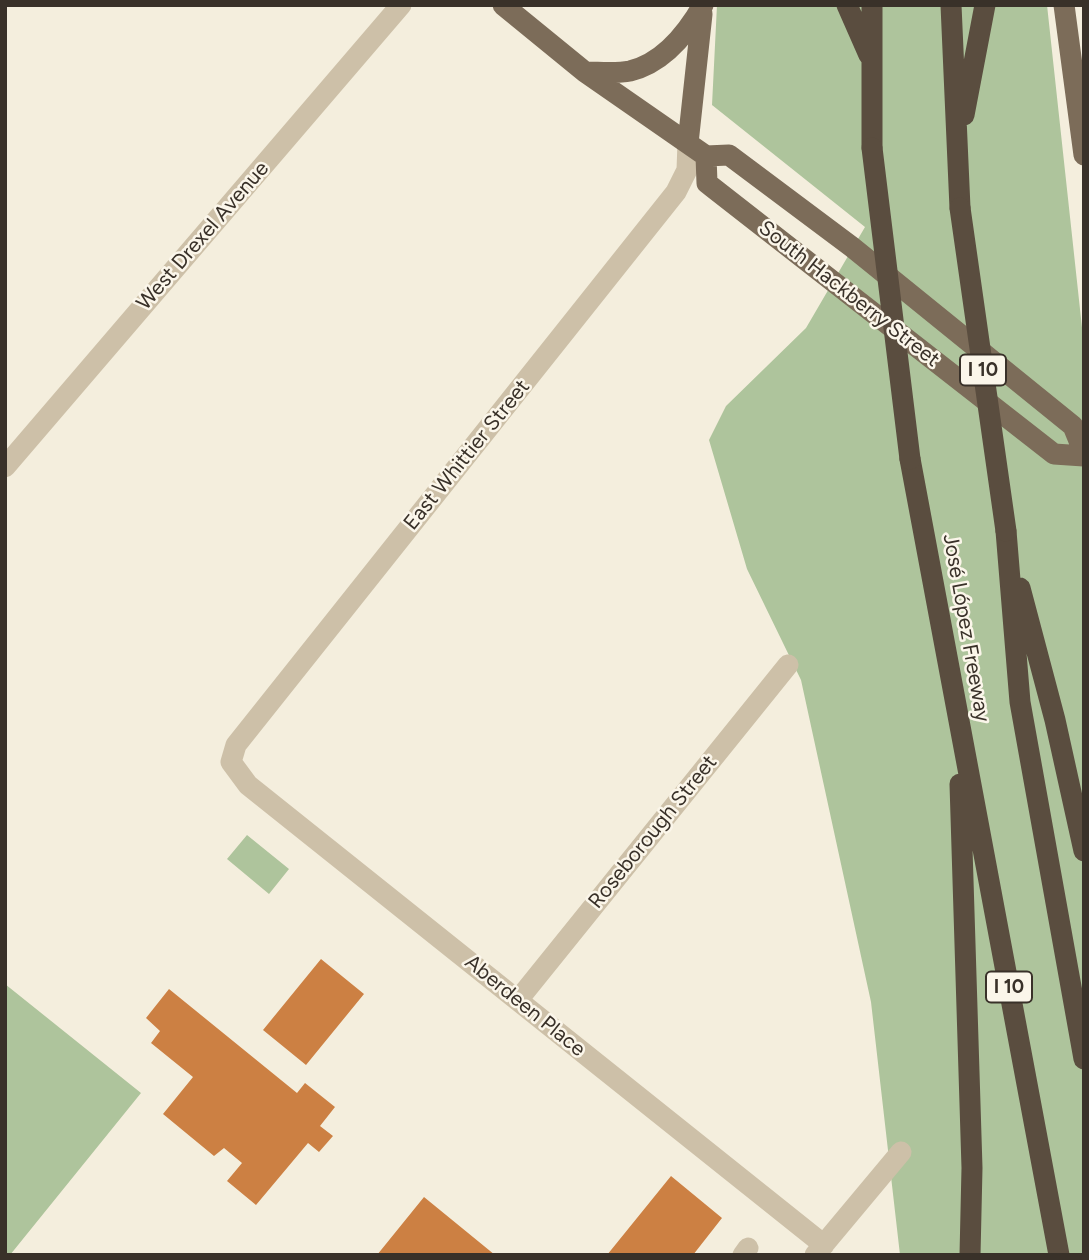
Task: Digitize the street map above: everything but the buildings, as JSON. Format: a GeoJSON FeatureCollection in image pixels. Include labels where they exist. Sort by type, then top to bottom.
{"type":"FeatureCollection","features":[{"type":"Feature","properties":{"kind":"highway"},"geometry":{"type":"LineString","coordinates":[[847,5],[871,61]]}},
{"type":"Feature","properties":{"kind":"highway","name":"José López Freeway"},"geometry":{"type":"LineString","coordinates":[[872,5],[871,136],[910,459],[1059,1255]]}},
{"type":"Feature","properties":{"kind":"highway","name":"José López Freeway"},"geometry":{"type":"LineString","coordinates":[[951,5],[960,208],[1006,531],[1020,702],[1084,1059]]}},
{"type":"Feature","properties":{"kind":"highway"},"geometry":{"type":"LineString","coordinates":[[957,151],[985,5]]}},
{"type":"Feature","properties":{"kind":"highway"},"geometry":{"type":"LineString","coordinates":[[1006,531],[1055,720],[1084,851]]}},
{"type":"Feature","properties":{"kind":"highway"},"geometry":{"type":"LineString","coordinates":[[958,719],[972,1168],[970,1255]]}},
{"type":"Feature","properties":{"kind":"main road","name":"South Hackberry Street"},"geometry":{"type":"LineString","coordinates":[[503,5],[585,72],[706,156],[729,155],[852,247],[1073,426],[1084,454],[1054,454],[712,187],[708,183],[706,156]]}},
{"type":"Feature","properties":{"kind":"main road"},"geometry":{"type":"LineString","coordinates":[[585,72],[631,71],[652,60],[686,34],[703,5]]}},
{"type":"Feature","properties":{"kind":"main road"},"geometry":{"type":"LineString","coordinates":[[688,143],[703,5]]}},
{"type":"Feature","properties":{"kind":"main road"},"geometry":{"type":"LineString","coordinates":[[1064,5],[1084,155]]}},
{"type":"Feature","properties":{"kind":"street","name":"West Drexel Avenue"},"geometry":{"type":"LineString","coordinates":[[5,467],[401,5]]}},
{"type":"Feature","properties":{"kind":"street","name":"East Whittier Street"},"geometry":{"type":"LineString","coordinates":[[231,762],[236,745],[676,192],[687,170],[688,143]]}},
{"type":"Feature","properties":{"kind":"street","name":"Roseborough Street"},"geometry":{"type":"LineString","coordinates":[[518,1000],[788,665]]}},
{"type":"Feature","properties":{"kind":"street","name":"Aberdeen Place"},"geometry":{"type":"LineString","coordinates":[[231,762],[248,785],[518,1000],[820,1250]]}},
{"type":"Feature","properties":{"kind":"street"},"geometry":{"type":"LineString","coordinates":[[820,1250],[901,1152]]}},
{"type":"Feature","properties":{"kind":"green space"},"geometry":{"type":"Polygon","coordinates":[[[717,5],[1047,5],[1084,346],[1084,1255],[900,1255],[871,1002],[801,680],[747,569],[709,440],[726,406],[806,328],[865,227],[712,105],[717,5]]]}},
{"type":"Feature","properties":{"kind":"green space"},"geometry":{"type":"Polygon","coordinates":[[[247,835],[289,869],[269,894],[227,859],[247,835]]]}},
{"type":"Feature","properties":{"kind":"green space"},"geometry":{"type":"Polygon","coordinates":[[[5,984],[141,1093],[10,1255],[5,1255],[5,984]]]}}]}
